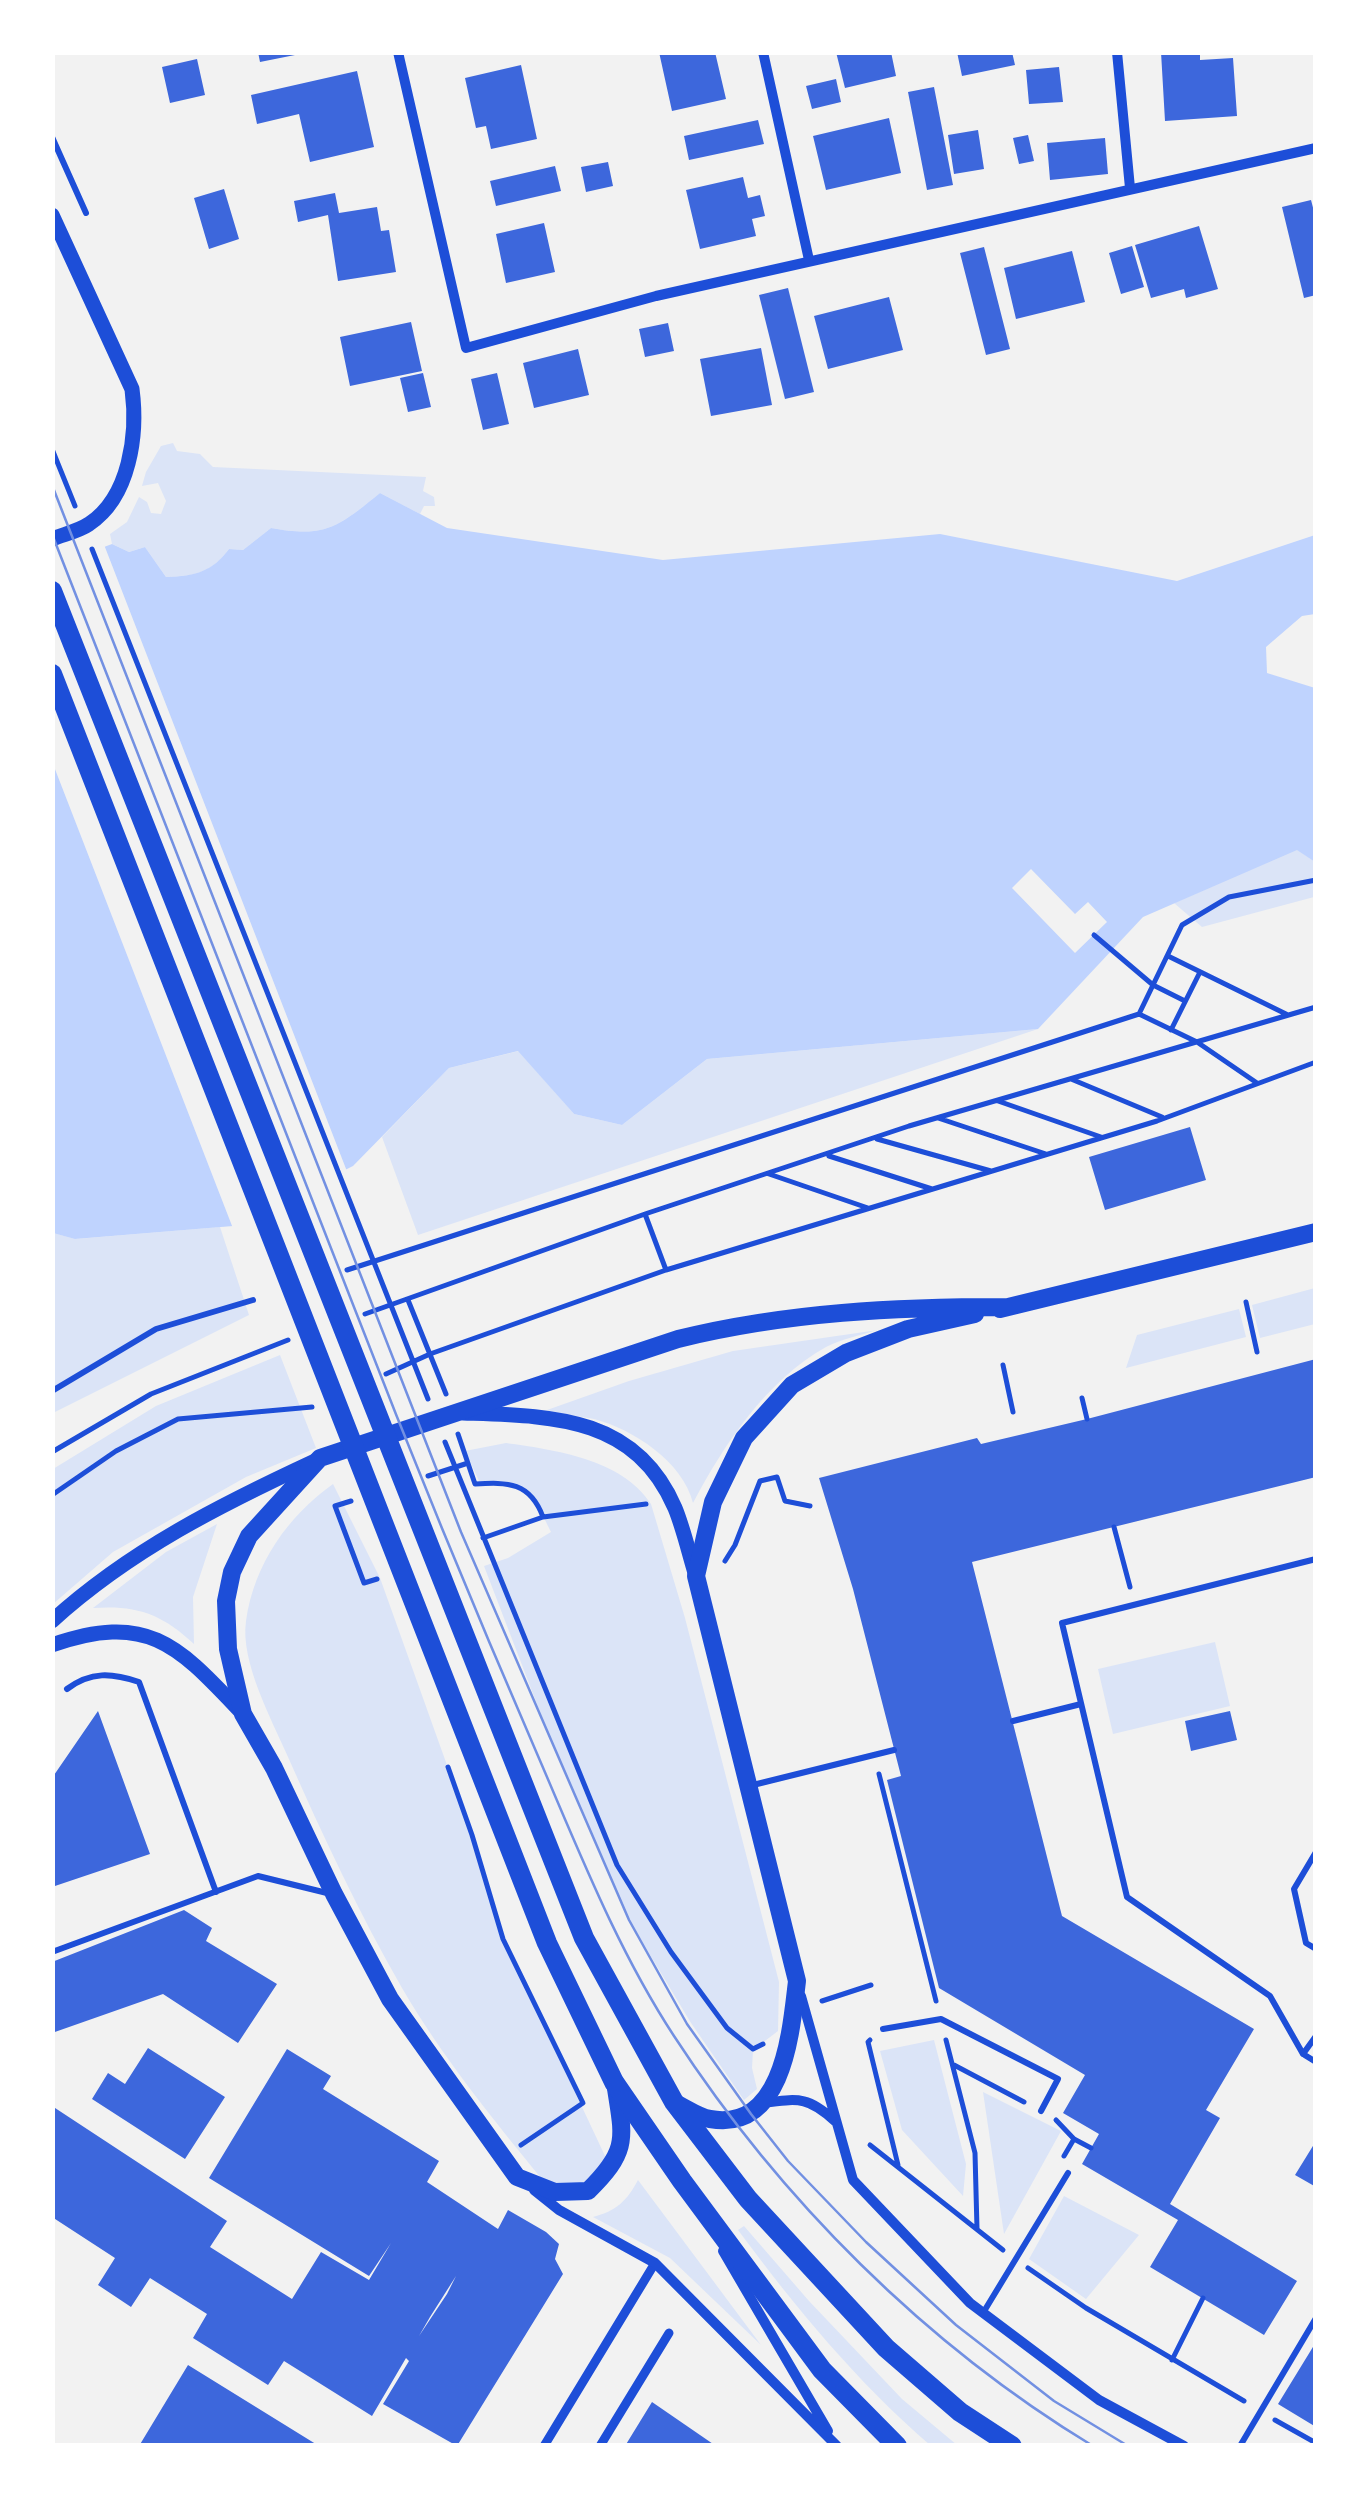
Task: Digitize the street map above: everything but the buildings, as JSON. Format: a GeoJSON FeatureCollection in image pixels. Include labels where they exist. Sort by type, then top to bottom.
{"type":"FeatureCollection","features":[{"type":"Feature","properties":{"kind":"main road"},"geometry":{"type":"LineString","coordinates":[[52,591],[584,1938],[674,2102],[748,2198],[886,2348],[960,2412],[1012,2446]]}},
{"type":"Feature","properties":{"kind":"main road"},"geometry":{"type":"LineString","coordinates":[[52,674],[547,1944],[614,2082],[682,2182],[822,2370],[897,2446]]}},
{"type":"Feature","properties":{"kind":"main road"},"geometry":{"type":"LineString","coordinates":[[674,2102],[706,2119],[733,2120],[750,2114],[762,2103],[780,2072],[798,2009],[797,1981],[696,1576],[713,1502],[744,1438],[792,1385],[846,1353],[908,1330],[1316,1232]]}},
{"type":"Feature","properties":{"kind":"main road"},"geometry":{"type":"LineString","coordinates":[[614,2082],[622,2134],[614,2166],[588,2191],[555,2192],[517,2177],[390,1999],[243,1714],[225,1630],[232,1572],[249,1536],[320,1458],[678,1339],[729,1326],[815,1314],[925,1307],[1008,1307]]}},
{"type":"Feature","properties":{"kind":"street"},"geometry":{"type":"LineString","coordinates":[[398,52],[466,348],[656,296],[1316,148]]}},
{"type":"Feature","properties":{"kind":"street"},"geometry":{"type":"LineString","coordinates":[[763,52],[810,260]]}},
{"type":"Feature","properties":{"kind":"street"},"geometry":{"type":"LineString","coordinates":[[1118,52],[1130,188]]}},
{"type":"Feature","properties":{"kind":"street"},"geometry":{"type":"LineString","coordinates":[[52,215],[132,389],[136,416],[120,490],[90,524],[52,538]]}},
{"type":"Feature","properties":{"kind":"street"},"geometry":{"type":"LineString","coordinates":[[454,1413],[550,1416],[596,1428],[634,1450],[658,1477],[675,1508],[696,1576]]}},
{"type":"Feature","properties":{"kind":"street"},"geometry":{"type":"LineString","coordinates":[[52,1621],[87,1590],[158,1541],[320,1458]]}},
{"type":"Feature","properties":{"kind":"street"},"geometry":{"type":"LineString","coordinates":[[52,1645],[102,1632],[147,1635],[191,1660],[243,1714]]}},
{"type":"Feature","properties":{"kind":"street"},"geometry":{"type":"LineString","coordinates":[[798,2009],[853,2180],[970,2304],[1099,2400],[1184,2446]]}},
{"type":"Feature","properties":{"kind":"street"},"geometry":{"type":"LineString","coordinates":[[762,2103],[804,2098],[835,2122]]}},
{"type":"Feature","properties":{"kind":"street"},"geometry":{"type":"LineString","coordinates":[[517,2177],[559,2210],[655,2263],[837,2446]]}},
{"type":"Feature","properties":{"kind":"street"},"geometry":{"type":"LineString","coordinates":[[682,2182],[837,2446]]}},
{"type":"Feature","properties":{"kind":"street"},"geometry":{"type":"LineString","coordinates":[[544,2446],[655,2263]]}},
{"type":"Feature","properties":{"kind":"street"},"geometry":{"type":"LineString","coordinates":[[600,2446],[668,2333]]}},
{"type":"Feature","properties":{"kind":"lane"},"geometry":{"type":"LineString","coordinates":[[52,136],[86,214]]}},
{"type":"Feature","properties":{"kind":"lane"},"geometry":{"type":"LineString","coordinates":[[52,1391],[156,1329],[253,1300]]}},
{"type":"Feature","properties":{"kind":"lane"},"geometry":{"type":"LineString","coordinates":[[1316,1559],[1062,1624],[1127,1897],[1270,1996],[1303,2054],[1316,2062]]}},
{"type":"Feature","properties":{"kind":"lane"},"geometry":{"type":"LineString","coordinates":[[67,1689],[93,1675],[123,1676],[139,1682],[216,1892]]}},
{"type":"Feature","properties":{"kind":"lane"},"geometry":{"type":"LineString","coordinates":[[1012,1721],[1082,1704]]}},
{"type":"Feature","properties":{"kind":"lane"},"geometry":{"type":"LineString","coordinates":[[747,1786],[894,1750]]}},
{"type":"Feature","properties":{"kind":"lane"},"geometry":{"type":"LineString","coordinates":[[1316,1852],[1294,1888],[1306,1943],[1316,1949]]}},
{"type":"Feature","properties":{"kind":"lane"},"geometry":{"type":"LineString","coordinates":[[52,1952],[258,1876],[334,1894]]}},
{"type":"Feature","properties":{"kind":"lane"},"geometry":{"type":"LineString","coordinates":[[882,2029],[941,2019],[1058,2079],[1040,2111]]}},
{"type":"Feature","properties":{"kind":"lane"},"geometry":{"type":"LineString","coordinates":[[1303,2054],[1316,2036]]}},
{"type":"Feature","properties":{"kind":"lane"},"geometry":{"type":"LineString","coordinates":[[983,2313],[1068,2173]]}},
{"type":"Feature","properties":{"kind":"lane"},"geometry":{"type":"LineString","coordinates":[[1240,2446],[1316,2318]]}},
{"type":"Feature","properties":{"kind":"path"},"geometry":{"type":"LineString","coordinates":[[52,448],[82,523]]}},
{"type":"Feature","properties":{"kind":"path"},"geometry":{"type":"LineString","coordinates":[[89,541],[434,1414]]}},
{"type":"Feature","properties":{"kind":"path"},"geometry":{"type":"LineString","coordinates":[[1139,1014],[1182,925],[1230,896],[1316,880]]}},
{"type":"Feature","properties":{"kind":"path"},"geometry":{"type":"LineString","coordinates":[[1094,935],[1153,985],[1185,1001]]}},
{"type":"Feature","properties":{"kind":"path"},"geometry":{"type":"LineString","coordinates":[[1168,956],[1287,1014]]}},
{"type":"Feature","properties":{"kind":"path"},"geometry":{"type":"LineString","coordinates":[[1171,1030],[1200,972]]}},
{"type":"Feature","properties":{"kind":"path"},"geometry":{"type":"LineString","coordinates":[[356,1317],[875,1138],[1316,1007]]}},
{"type":"Feature","properties":{"kind":"path"},"geometry":{"type":"LineString","coordinates":[[348,1270],[1139,1014],[1197,1042],[1257,1083]]}},
{"type":"Feature","properties":{"kind":"path"},"geometry":{"type":"LineString","coordinates":[[380,1376],[430,1354],[666,1270],[1104,1138],[1316,1062]]}},
{"type":"Feature","properties":{"kind":"path"},"geometry":{"type":"LineString","coordinates":[[1072,1079],[1165,1118]]}},
{"type":"Feature","properties":{"kind":"path"},"geometry":{"type":"LineString","coordinates":[[996,1101],[1104,1138]]}},
{"type":"Feature","properties":{"kind":"path"},"geometry":{"type":"LineString","coordinates":[[938,1118],[1048,1155]]}},
{"type":"Feature","properties":{"kind":"path"},"geometry":{"type":"LineString","coordinates":[[875,1138],[994,1172]]}},
{"type":"Feature","properties":{"kind":"path"},"geometry":{"type":"LineString","coordinates":[[827,1155],[935,1190]]}},
{"type":"Feature","properties":{"kind":"path"},"geometry":{"type":"LineString","coordinates":[[769,1174],[870,1209]]}},
{"type":"Feature","properties":{"kind":"path"},"geometry":{"type":"LineString","coordinates":[[646,1214],[666,1270]]}},
{"type":"Feature","properties":{"kind":"path"},"geometry":{"type":"LineString","coordinates":[[1246,1302],[1257,1352]]}},
{"type":"Feature","properties":{"kind":"path"},"geometry":{"type":"LineString","coordinates":[[52,1452],[151,1394],[288,1340]]}},
{"type":"Feature","properties":{"kind":"path"},"geometry":{"type":"LineString","coordinates":[[1003,1365],[1012,1412]]}},
{"type":"Feature","properties":{"kind":"path"},"geometry":{"type":"LineString","coordinates":[[1082,1398],[1087,1419]]}},
{"type":"Feature","properties":{"kind":"path"},"geometry":{"type":"LineString","coordinates":[[52,1496],[116,1451],[178,1420],[314,1406]]}},
{"type":"Feature","properties":{"kind":"path"},"geometry":{"type":"LineString","coordinates":[[441,1433],[617,1865],[671,1952],[727,2028],[753,2050],[773,2038],[778,2016],[871,1985]]}},
{"type":"Feature","properties":{"kind":"path"},"geometry":{"type":"LineString","coordinates":[[777,1476],[785,1501],[810,1506]]}},
{"type":"Feature","properties":{"kind":"path"},"geometry":{"type":"LineString","coordinates":[[335,1506],[364,1584],[380,1578],[376,1566]]}},
{"type":"Feature","properties":{"kind":"path"},"geometry":{"type":"LineString","coordinates":[[483,1538],[543,1517]]}},
{"type":"Feature","properties":{"kind":"path"},"geometry":{"type":"LineString","coordinates":[[1114,1527],[1135,1605]]}},
{"type":"Feature","properties":{"kind":"path"},"geometry":{"type":"LineString","coordinates":[[874,1755],[974,2153],[977,2229]]}},
{"type":"Feature","properties":{"kind":"path"},"geometry":{"type":"LineString","coordinates":[[446,1762],[503,1939],[583,2103],[502,2158]]}},
{"type":"Feature","properties":{"kind":"path"},"geometry":{"type":"LineString","coordinates":[[882,2029],[868,2042],[899,2168]]}},
{"type":"Feature","properties":{"kind":"path"},"geometry":{"type":"LineString","coordinates":[[952,2064],[1064,2125],[1074,2139]]}},
{"type":"Feature","properties":{"kind":"path"},"geometry":{"type":"LineString","coordinates":[[870,2145],[1016,2259],[1086,2308],[1314,2443]]}},
{"type":"Feature","properties":{"kind":"path"},"geometry":{"type":"LineString","coordinates":[[1172,2360],[1203,2298]]}},
{"type":"Feature","properties":{"kind":"shaded area"},"geometry":{"type":"Polygon","coordinates":[[[173,443],[177,451],[200,454],[213,467],[426,477],[423,491],[434,497],[435,506],[424,506],[420,514],[380,493],[330,527],[305,532],[271,528],[243,550],[229,549],[202,572],[166,577],[145,547],[129,552],[112,544],[110,534],[127,522],[139,497],[147,502],[151,513],[161,514],[166,501],[158,483],[142,486],[161,446],[173,443]]]}},
{"type":"Feature","properties":{"kind":"shaded area"},"geometry":{"type":"Polygon","coordinates":[[[1297,849],[1315,862],[1315,901],[1314,897],[1202,927],[1174,903],[1297,849]]]}},
{"type":"Feature","properties":{"kind":"shaded area"},"geometry":{"type":"Polygon","coordinates":[[[1038,1029],[418,1235],[382,1137],[449,1068],[519,1051],[574,1114],[622,1125],[707,1059],[1038,1029]]]}},
{"type":"Feature","properties":{"kind":"shaded area"},"geometry":{"type":"Polygon","coordinates":[[[220,1227],[249,1315],[53,1413],[53,1233],[76,1239],[220,1227]]]}},
{"type":"Feature","properties":{"kind":"shaded area"},"geometry":{"type":"Polygon","coordinates":[[[1315,1288],[1315,1324],[1260,1338],[1252,1305],[1315,1288]]]}},
{"type":"Feature","properties":{"kind":"shaded area"},"geometry":{"type":"Polygon","coordinates":[[[1239,1309],[1246,1337],[1126,1368],[1137,1335],[1239,1309]]]}},
{"type":"Feature","properties":{"kind":"shaded area"},"geometry":{"type":"Polygon","coordinates":[[[878,1330],[826,1347],[785,1377],[733,1436],[693,1503],[679,1474],[640,1439],[594,1419],[547,1410],[733,1351],[878,1330]]]}},
{"type":"Feature","properties":{"kind":"shaded area"},"geometry":{"type":"Polygon","coordinates":[[[280,1355],[316,1448],[246,1477],[113,1552],[53,1604],[53,1469],[156,1406],[280,1355]]]}},
{"type":"Feature","properties":{"kind":"shaded area"},"geometry":{"type":"Polygon","coordinates":[[[506,1443],[586,1459],[623,1476],[651,1504],[685,1618],[779,1982],[778,2031],[753,2050],[757,2089],[744,2100],[691,2023],[629,1920],[553,1746],[484,1566],[508,1558],[551,1532],[526,1492],[480,1483],[465,1451],[506,1443]]]}},
{"type":"Feature","properties":{"kind":"shaded area"},"geometry":{"type":"Polygon","coordinates":[[[333,1484],[380,1578],[472,1835],[503,1939],[606,2158],[585,2185],[554,2186],[541,2178],[433,2038],[356,1903],[252,1672],[246,1621],[265,1561],[288,1526],[333,1484]]]}},
{"type":"Feature","properties":{"kind":"shaded area"},"geometry":{"type":"Polygon","coordinates":[[[217,1524],[193,1597],[194,1644],[171,1625],[148,1614],[123,1608],[93,1608],[166,1552],[217,1524]]]}},
{"type":"Feature","properties":{"kind":"shaded area"},"geometry":{"type":"Polygon","coordinates":[[[1215,1642],[1230,1706],[1113,1734],[1098,1669],[1215,1642]]]}},
{"type":"Feature","properties":{"kind":"shaded area"},"geometry":{"type":"Polygon","coordinates":[[[934,2040],[966,2164],[963,2196],[902,2130],[880,2051],[934,2040]]]}},
{"type":"Feature","properties":{"kind":"shaded area"},"geometry":{"type":"Polygon","coordinates":[[[983,2092],[1061,2131],[1004,2234],[983,2092]]]}},
{"type":"Feature","properties":{"kind":"shaded area"},"geometry":{"type":"Polygon","coordinates":[[[638,2180],[761,2345],[670,2258],[593,2217],[620,2204],[638,2180]]]}},
{"type":"Feature","properties":{"kind":"shaded area"},"geometry":{"type":"Polygon","coordinates":[[[1064,2196],[1139,2235],[1086,2299],[1029,2259],[1064,2196]]]}},
{"type":"Feature","properties":{"kind":"shaded area"},"geometry":{"type":"Polygon","coordinates":[[[744,2226],[902,2399],[957,2445],[930,2445],[877,2396],[782,2288],[738,2230],[744,2226]]]}},
{"type":"Feature","properties":{"kind":"water"},"geometry":{"type":"Polygon","coordinates":[[[380,493],[447,528],[663,560],[940,534],[1177,581],[1315,535],[1315,614],[1302,616],[1266,647],[1267,673],[1315,688],[1315,862],[1297,850],[1143,917],[1038,1029],[707,1059],[622,1125],[574,1114],[518,1051],[449,1068],[353,1166],[233,1226],[75,1239],[53,1233],[53,566],[112,544],[129,552],[145,547],[166,577],[194,574],[216,563],[229,549],[243,550],[271,528],[305,532],[330,527],[380,493]]]}},
{"type":"Feature","properties":{"kind":"pier"},"geometry":{"type":"Polygon","coordinates":[[[103,542],[348,1174],[234,1231],[53,764],[52,561],[103,542]]]}},
{"type":"Feature","properties":{"kind":"pier"},"geometry":{"type":"Polygon","coordinates":[[[1031,869],[1075,914],[1088,902],[1107,922],[1075,953],[1012,888],[1031,869]]]}},
{"type":"Feature","properties":{"kind":"tram line"},"geometry":{"type":"LineString","coordinates":[[52,485],[461,1532],[629,1920],[687,2024],[788,2161],[866,2242],[956,2325],[1054,2401],[1128,2446]]}},
{"type":"Feature","properties":{"kind":"tram line"},"geometry":{"type":"LineString","coordinates":[[52,534],[420,1473],[584,1863],[634,1969],[716,2096],[809,2211],[915,2315],[1031,2406],[1093,2446]]}}]}
